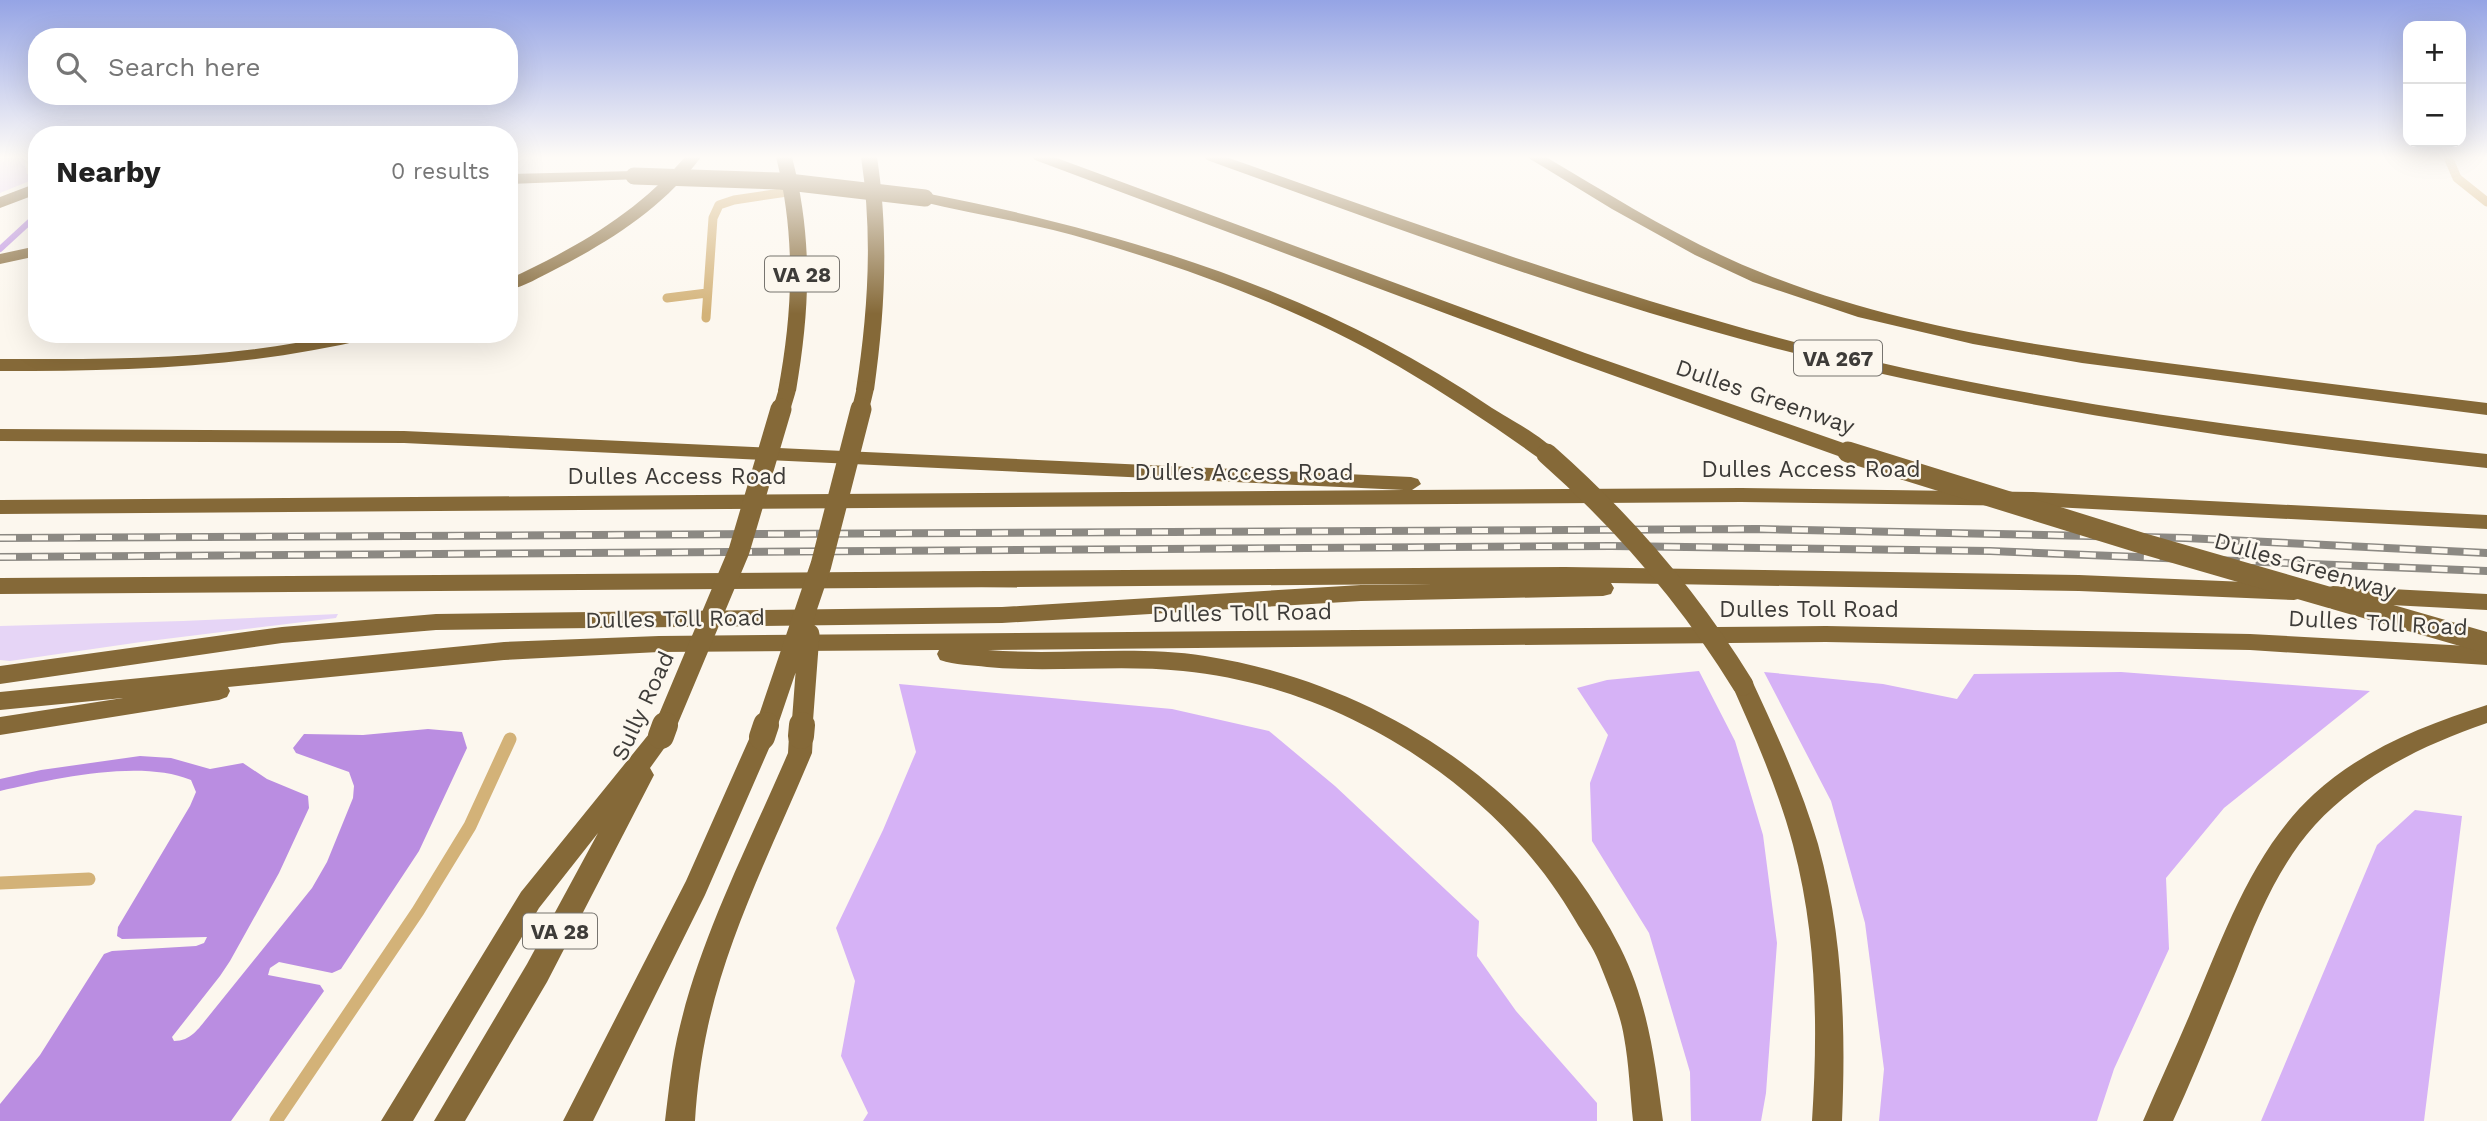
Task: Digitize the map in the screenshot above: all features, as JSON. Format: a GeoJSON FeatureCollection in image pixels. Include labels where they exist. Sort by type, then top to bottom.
{"type":"FeatureCollection","features":[{"type":"Feature","properties":{"kind":"highway"},"geometry":{"type":"LineString","coordinates":[[518,281],[580,250],[638,209]]}},
{"type":"Feature","properties":{"kind":"highway","name":"Sully Road"},"geometry":{"type":"LineString","coordinates":[[449,1121],[537,972],[661,736],[738,551],[787,391],[796,338],[802,273],[797,209]]}},
{"type":"Feature","properties":{"kind":"highway"},"geometry":{"type":"LineString","coordinates":[[578,1121],[690,900],[762,737],[812,600],[846,480],[865,390],[872,345],[877,270],[875,209]]}},
{"type":"Feature","properties":{"kind":"highway"},"geometry":{"type":"LineString","coordinates":[[987,209],[1083,231],[1171,258],[1252,288],[1331,323],[1401,359],[1475,404],[1547,454],[1608,509],[1656,562],[1704,622],[1743,685],[1795,809],[1816,898],[1828,996],[1827,1121]]}},
{"type":"Feature","properties":{"kind":"highway","name":"Dulles Greenway"},"geometry":{"type":"LineString","coordinates":[[1181,209],[1591,362],[1847,452],[2141,543],[2487,643]]}},
{"type":"Feature","properties":{"kind":"highway","name":"VA 267"},"geometry":{"type":"LineString","coordinates":[[1362,209],[1652,307],[1888,370],[2038,402],[2181,426],[2487,461]]}},
{"type":"Feature","properties":{"kind":"highway"},"geometry":{"type":"LineString","coordinates":[[1624,209],[1719,260],[1796,292],[1900,324],[2061,354],[2487,409]]}},
{"type":"Feature","properties":{"kind":"highway"},"geometry":{"type":"LineString","coordinates":[[0,259],[28,253]]}},
{"type":"Feature","properties":{"kind":"highway"},"geometry":{"type":"LineString","coordinates":[[0,365],[200,362],[289,351],[325,343]]}},
{"type":"Feature","properties":{"kind":"highway"},"geometry":{"type":"LineString","coordinates":[[0,435],[404,438],[1636,495]]}},
{"type":"Feature","properties":{"kind":"highway","name":"Dulles Access Road"},"geometry":{"type":"LineString","coordinates":[[0,507],[1636,495],[2034,499],[2487,522]]}},
{"type":"Feature","properties":{"kind":"highway"},"geometry":{"type":"LineString","coordinates":[[0,586],[1565,575],[2181,586],[2487,603]]}},
{"type":"Feature","properties":{"kind":"highway"},"geometry":{"type":"LineString","coordinates":[[0,675],[282,635],[422,622],[1002,615],[1348,593],[1570,590],[1776,578]]}},
{"type":"Feature","properties":{"kind":"highway"},"geometry":{"type":"LineString","coordinates":[[680,1121],[681,1091],[695,1015],[722,939],[800,753],[812,600]]}},
{"type":"Feature","properties":{"kind":"highway","name":"Dulles Toll Road"},"geometry":{"type":"LineString","coordinates":[[0,701],[577,646],[1919,635],[2250,642],[2487,656]]}},
{"type":"Feature","properties":{"kind":"highway"},"geometry":{"type":"LineString","coordinates":[[841,643],[1012,660],[1148,660],[1208,665],[1266,679],[1320,698],[1366,717],[1423,749],[1458,772],[1516,822],[1542,848],[1584,905],[1612,956],[1628,996],[1645,1066],[1648,1121]]}},
{"type":"Feature","properties":{"kind":"highway"},"geometry":{"type":"LineString","coordinates":[[0,726],[166,702],[328,668]]}},
{"type":"Feature","properties":{"kind":"highway"},"geometry":{"type":"LineString","coordinates":[[2158,1121],[2262,880],[2303,822],[2322,802],[2372,763],[2427,735],[2487,714]]}},
{"type":"Feature","properties":{"kind":"highway"},"geometry":{"type":"LineString","coordinates":[[396,1121],[530,900],[661,736]]}},
{"type":"Feature","properties":{"kind":"lane"},"geometry":{"type":"LineString","coordinates":[[706,318],[713,218],[717,209]]}},
{"type":"Feature","properties":{"kind":"lane"},"geometry":{"type":"LineString","coordinates":[[667,299],[707,293]]}},
{"type":"Feature","properties":{"kind":"lane"},"geometry":{"type":"LineString","coordinates":[[276,1121],[425,901],[470,826],[510,739]]}},
{"type":"Feature","properties":{"kind":"lane"},"geometry":{"type":"LineString","coordinates":[[0,883],[89,880]]}},
{"type":"Feature","properties":{"kind":"shaded area"},"geometry":{"type":"Polygon","coordinates":[[[338,614],[336,618],[10,661],[0,660],[0,626],[338,614]]]}},
{"type":"Feature","properties":{"kind":"shaded area"},"geometry":{"type":"Polygon","coordinates":[[[1699,671],[1735,741],[1763,835],[1777,943],[1766,1093],[1761,1121],[1691,1121],[1690,1072],[1649,933],[1592,841],[1590,783],[1608,735],[1577,688],[1607,680],[1699,671]]]}},
{"type":"Feature","properties":{"kind":"shaded area"},"geometry":{"type":"Polygon","coordinates":[[[1764,672],[1883,684],[1957,699],[1974,674],[2121,672],[2370,691],[2224,808],[2166,878],[2169,949],[2114,1069],[2097,1121],[1879,1121],[1884,1069],[1865,923],[1831,801],[1764,672]]]}},
{"type":"Feature","properties":{"kind":"shaded area"},"geometry":{"type":"Polygon","coordinates":[[[899,684],[1172,709],[1269,731],[1335,786],[1479,921],[1477,956],[1516,1011],[1597,1103],[1597,1121],[863,1121],[868,1113],[841,1056],[855,981],[836,928],[883,830],[916,752],[899,684]]]}},
{"type":"Feature","properties":{"kind":"shaded area"},"geometry":{"type":"Polygon","coordinates":[[[428,729],[462,732],[467,748],[419,851],[341,969],[332,973],[279,962],[270,968],[268,975],[320,985],[324,991],[231,1121],[0,1121],[0,1104],[40,1055],[104,954],[112,951],[196,946],[204,943],[207,937],[122,939],[117,936],[118,927],[190,806],[196,792],[191,780],[147,771],[122,771],[45,781],[0,791],[0,779],[41,770],[140,756],[171,758],[210,769],[243,763],[267,779],[308,796],[309,808],[279,873],[230,961],[172,1037],[174,1041],[190,1037],[201,1026],[312,888],[327,862],[353,798],[354,786],[349,772],[296,753],[293,748],[304,734],[363,735],[428,729]]]}},
{"type":"Feature","properties":{"kind":"shaded area"},"geometry":{"type":"Polygon","coordinates":[[[2415,810],[2462,816],[2424,1121],[2261,1121],[2377,845],[2415,810]]]}},
{"type":"Feature","properties":{"kind":"waterway"},"geometry":{"type":"LineString","coordinates":[[0,249],[28,223]]}},
{"type":"Feature","properties":{"kind":"railway"},"geometry":{"type":"LineString","coordinates":[[0,538],[1758,529],[2186,538],[2487,553]]}},
{"type":"Feature","properties":{"kind":"railway"},"geometry":{"type":"LineString","coordinates":[[0,557],[1611,546],[1990,551],[2487,571]]}}]}
